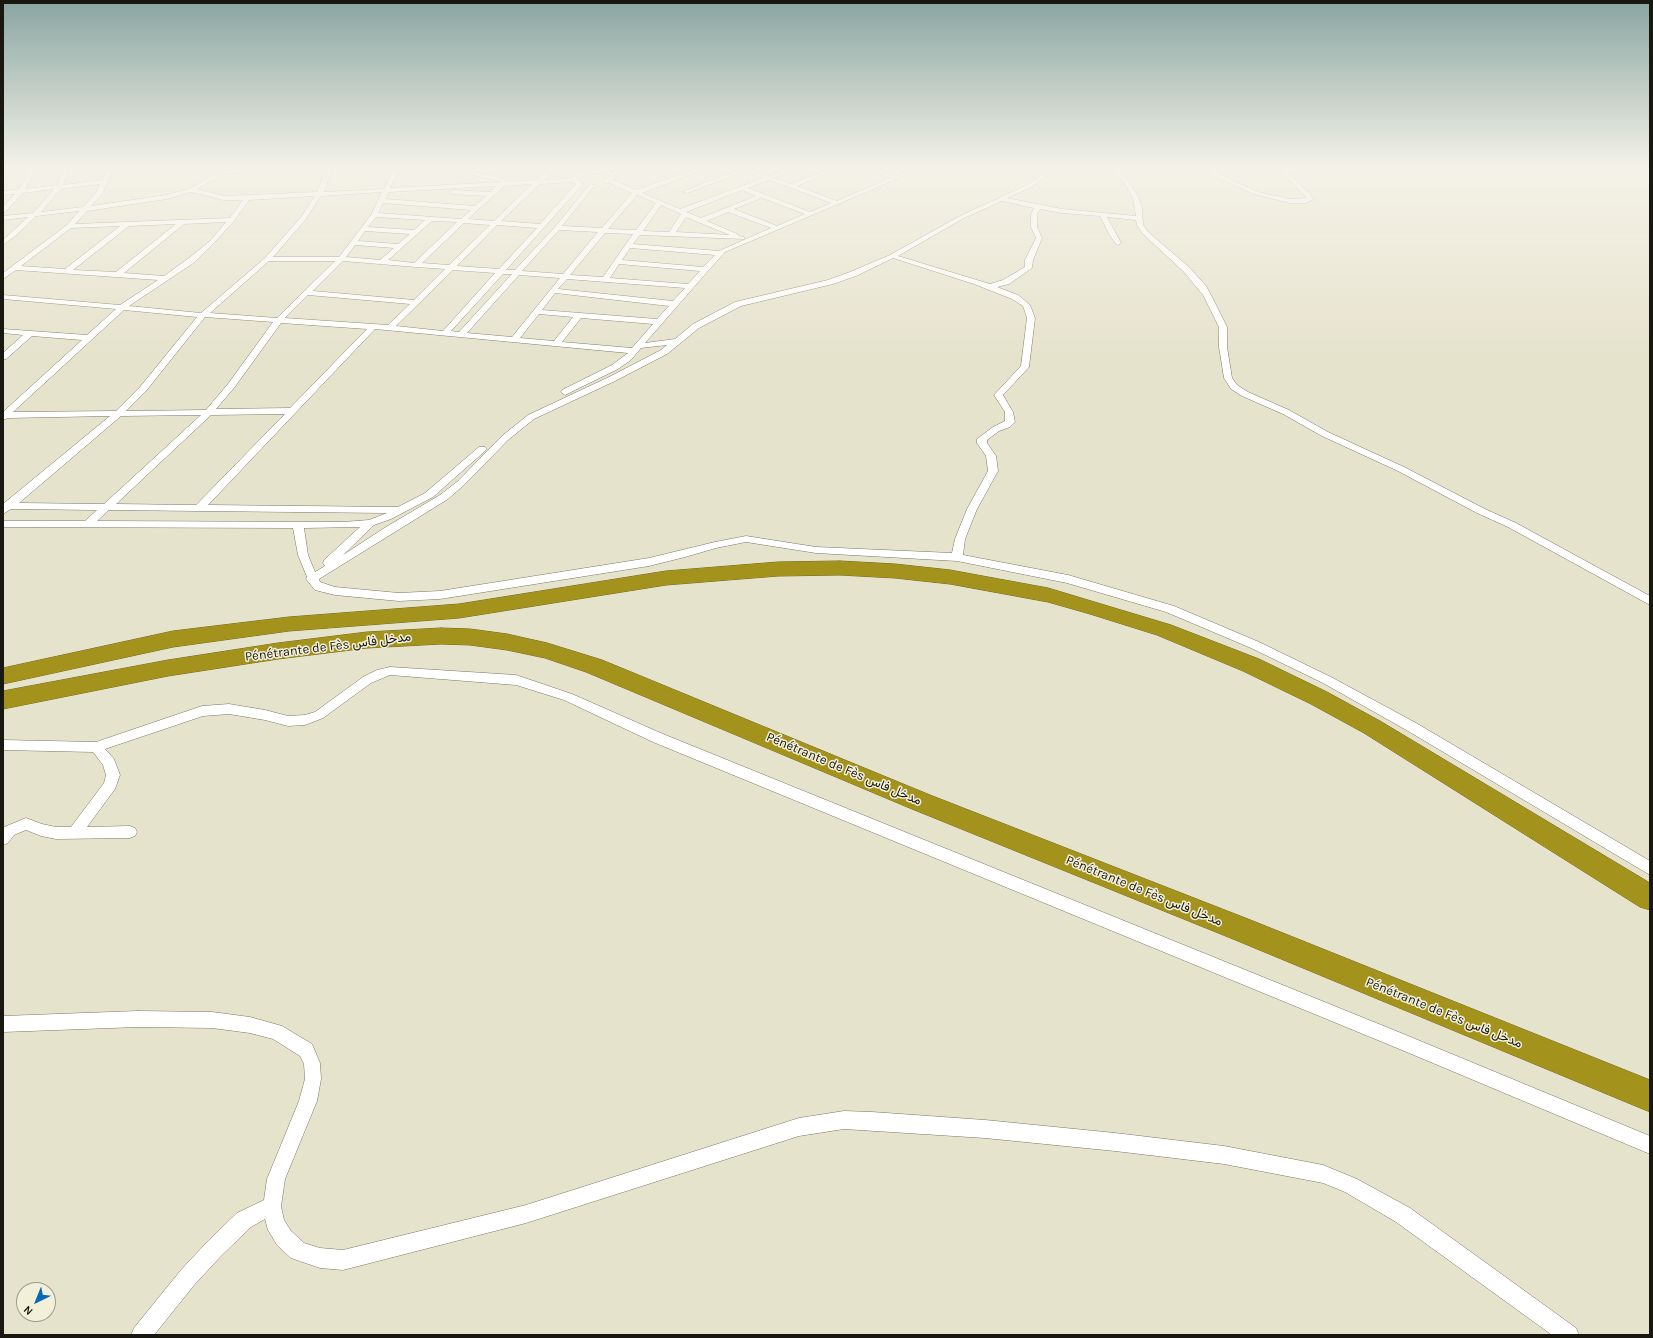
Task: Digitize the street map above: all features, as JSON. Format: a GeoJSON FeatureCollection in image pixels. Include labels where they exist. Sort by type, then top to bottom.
{"type":"FeatureCollection","features":[{"type":"Feature","properties":{"kind":"highway","name":"Pénétrante de Fès مدخل فاس"},"geometry":{"type":"LineString","coordinates":[[3,676],[173,639],[289,624],[459,610],[673,577],[778,569],[840,568],[895,571],[950,577],[1048,596],[1097,609],[1164,630],[1251,666],[1319,698],[1372,727],[1650,898]]}},
{"type":"Feature","properties":{"kind":"highway","name":"Pénétrante de Fès مدخل فاس"},"geometry":{"type":"LineString","coordinates":[[3,700],[168,668],[278,651],[367,640],[404,637],[470,637],[508,642],[547,651],[594,666],[921,802],[1235,927],[1650,1096]]}},
{"type":"Feature","properties":{"kind":"street"},"geometry":{"type":"LineString","coordinates":[[3,243],[20,229]]}},
{"type":"Feature","properties":{"kind":"street"},"geometry":{"type":"LineString","coordinates":[[3,277],[65,229]]}},
{"type":"Feature","properties":{"kind":"street"},"geometry":{"type":"LineString","coordinates":[[67,271],[120,229]]}},
{"type":"Feature","properties":{"kind":"street"},"geometry":{"type":"LineString","coordinates":[[116,274],[173,229]]}},
{"type":"Feature","properties":{"kind":"street"},"geometry":{"type":"LineString","coordinates":[[4,416],[123,307],[166,278],[202,251],[223,229]]}},
{"type":"Feature","properties":{"kind":"street"},"geometry":{"type":"LineString","coordinates":[[5,508],[118,414],[143,389],[203,315],[267,259],[294,229]]}},
{"type":"Feature","properties":{"kind":"street"},"geometry":{"type":"LineString","coordinates":[[88,524],[208,413],[231,386],[279,320],[341,259],[364,229]]}},
{"type":"Feature","properties":{"kind":"street"},"geometry":{"type":"LineString","coordinates":[[371,229],[415,232]]}},
{"type":"Feature","properties":{"kind":"street"},"geometry":{"type":"LineString","coordinates":[[382,262],[418,229]]}},
{"type":"Feature","properties":{"kind":"street"},"geometry":{"type":"LineString","coordinates":[[416,265],[452,229]]}},
{"type":"Feature","properties":{"kind":"street"},"geometry":{"type":"LineString","coordinates":[[390,328],[489,229]]}},
{"type":"Feature","properties":{"kind":"street"},"geometry":{"type":"LineString","coordinates":[[445,333],[538,229]]}},
{"type":"Feature","properties":{"kind":"street"},"geometry":{"type":"LineString","coordinates":[[462,334],[556,229]]}},
{"type":"Feature","properties":{"kind":"street"},"geometry":{"type":"LineString","coordinates":[[591,229],[745,239]]}},
{"type":"Feature","properties":{"kind":"street"},"geometry":{"type":"LineString","coordinates":[[605,279],[619,262],[641,229]]}},
{"type":"Feature","properties":{"kind":"street"},"geometry":{"type":"LineString","coordinates":[[671,234],[673,229]]}},
{"type":"Feature","properties":{"kind":"street"},"geometry":{"type":"LineString","coordinates":[[722,229],[745,239]]}},
{"type":"Feature","properties":{"kind":"street"},"geometry":{"type":"LineString","coordinates":[[311,579],[370,524],[429,495],[446,482],[519,416],[615,367],[636,349],[720,253],[745,239],[772,229]]}},
{"type":"Feature","properties":{"kind":"street"},"geometry":{"type":"LineString","coordinates":[[311,579],[444,497],[461,483],[505,438],[531,417],[659,355],[669,349],[696,326],[741,303],[842,278],[892,256],[940,229]]}},
{"type":"Feature","properties":{"kind":"street"},"geometry":{"type":"LineString","coordinates":[[989,287],[1006,282],[1028,268],[1028,260],[1038,244],[1039,238],[1035,229]]}},
{"type":"Feature","properties":{"kind":"street"},"geometry":{"type":"LineString","coordinates":[[1110,229],[1118,243]]}},
{"type":"Feature","properties":{"kind":"street"},"geometry":{"type":"LineString","coordinates":[[1142,229],[1145,234],[1186,270],[1203,288],[1223,327],[1223,347],[1228,378],[1237,389],[1286,412],[1325,434],[1401,469],[1481,511],[1512,525],[1650,601]]}},
{"type":"Feature","properties":{"kind":"street"},"geometry":{"type":"LineString","coordinates":[[515,339],[552,291],[604,230]]}},
{"type":"Feature","properties":{"kind":"street"},"geometry":{"type":"LineString","coordinates":[[354,244],[399,246]]}},
{"type":"Feature","properties":{"kind":"street"},"geometry":{"type":"LineString","coordinates":[[629,246],[720,253]]}},
{"type":"Feature","properties":{"kind":"street"},"geometry":{"type":"LineString","coordinates":[[892,256],[989,287],[1015,297],[1024,303],[1029,311],[1031,322],[1025,367],[998,395],[1009,412],[1010,422],[1007,426],[996,429],[982,441],[991,456],[993,470],[972,509],[960,539],[957,557]]}},
{"type":"Feature","properties":{"kind":"street"},"geometry":{"type":"LineString","coordinates":[[267,259],[341,259],[690,286]]}},
{"type":"Feature","properties":{"kind":"street"},"geometry":{"type":"LineString","coordinates":[[619,262],[705,269]]}},
{"type":"Feature","properties":{"kind":"street"},"geometry":{"type":"LineString","coordinates":[[16,268],[166,278]]}},
{"type":"Feature","properties":{"kind":"street"},"geometry":{"type":"LineString","coordinates":[[552,291],[676,304]]}},
{"type":"Feature","properties":{"kind":"street"},"geometry":{"type":"LineString","coordinates":[[308,293],[416,302]]}},
{"type":"Feature","properties":{"kind":"street"},"geometry":{"type":"LineString","coordinates":[[3,297],[203,315],[462,334],[556,344],[636,349],[680,340]]}},
{"type":"Feature","properties":{"kind":"street"},"geometry":{"type":"LineString","coordinates":[[537,312],[660,322]]}},
{"type":"Feature","properties":{"kind":"street"},"geometry":{"type":"LineString","coordinates":[[556,344],[578,316]]}},
{"type":"Feature","properties":{"kind":"street"},"geometry":{"type":"LineString","coordinates":[[199,508],[373,327]]}},
{"type":"Feature","properties":{"kind":"street"},"geometry":{"type":"LineString","coordinates":[[3,331],[89,338]]}},
{"type":"Feature","properties":{"kind":"street"},"geometry":{"type":"LineString","coordinates":[[3,357],[30,333]]}},
{"type":"Feature","properties":{"kind":"street"},"geometry":{"type":"LineString","coordinates":[[4,416],[292,411]]}},
{"type":"Feature","properties":{"kind":"street"},"geometry":{"type":"LineString","coordinates":[[5,508],[108,507],[400,510]]}},
{"type":"Feature","properties":{"kind":"street"},"geometry":{"type":"LineString","coordinates":[[3,524],[370,524]]}},
{"type":"Feature","properties":{"kind":"street"},"geometry":{"type":"LineString","coordinates":[[298,525],[303,556],[311,579],[315,584],[335,591],[399,597],[440,595],[649,562],[685,554],[715,544],[746,539],[816,550],[957,557],[1068,579],[1170,609],[1255,645],[1327,680],[1412,728],[1650,870]]}},
{"type":"Feature","properties":{"kind":"street"},"geometry":{"type":"LineString","coordinates":[[3,745],[96,747],[202,711],[229,710],[265,715],[288,721],[305,720],[319,715],[367,680],[386,672],[516,680],[568,697],[658,738],[1387,1035],[1650,1145]]}},
{"type":"Feature","properties":{"kind":"street"},"geometry":{"type":"LineString","coordinates":[[74,833],[110,785],[113,775],[109,763],[96,747]]}},
{"type":"Feature","properties":{"kind":"street"},"geometry":{"type":"LineString","coordinates":[[3,839],[9,831],[26,824],[41,830],[56,833],[130,832]]}},
{"type":"Feature","properties":{"kind":"street"},"geometry":{"type":"LineString","coordinates":[[3,1024],[138,1019],[212,1020],[250,1025],[276,1032],[295,1042],[306,1050],[312,1063],[313,1079],[308,1101],[276,1179],[272,1206],[275,1223],[284,1238],[298,1251],[320,1258],[343,1260],[526,1214],[657,1173],[776,1133],[799,1127],[844,1120],[978,1128],[1224,1155],[1323,1174],[1351,1185],[1376,1198],[1403,1215],[1569,1335]]}},
{"type":"Feature","properties":{"kind":"street"},"geometry":{"type":"LineString","coordinates":[[141,1335],[188,1277],[215,1248],[244,1220],[272,1206]]}}]}
